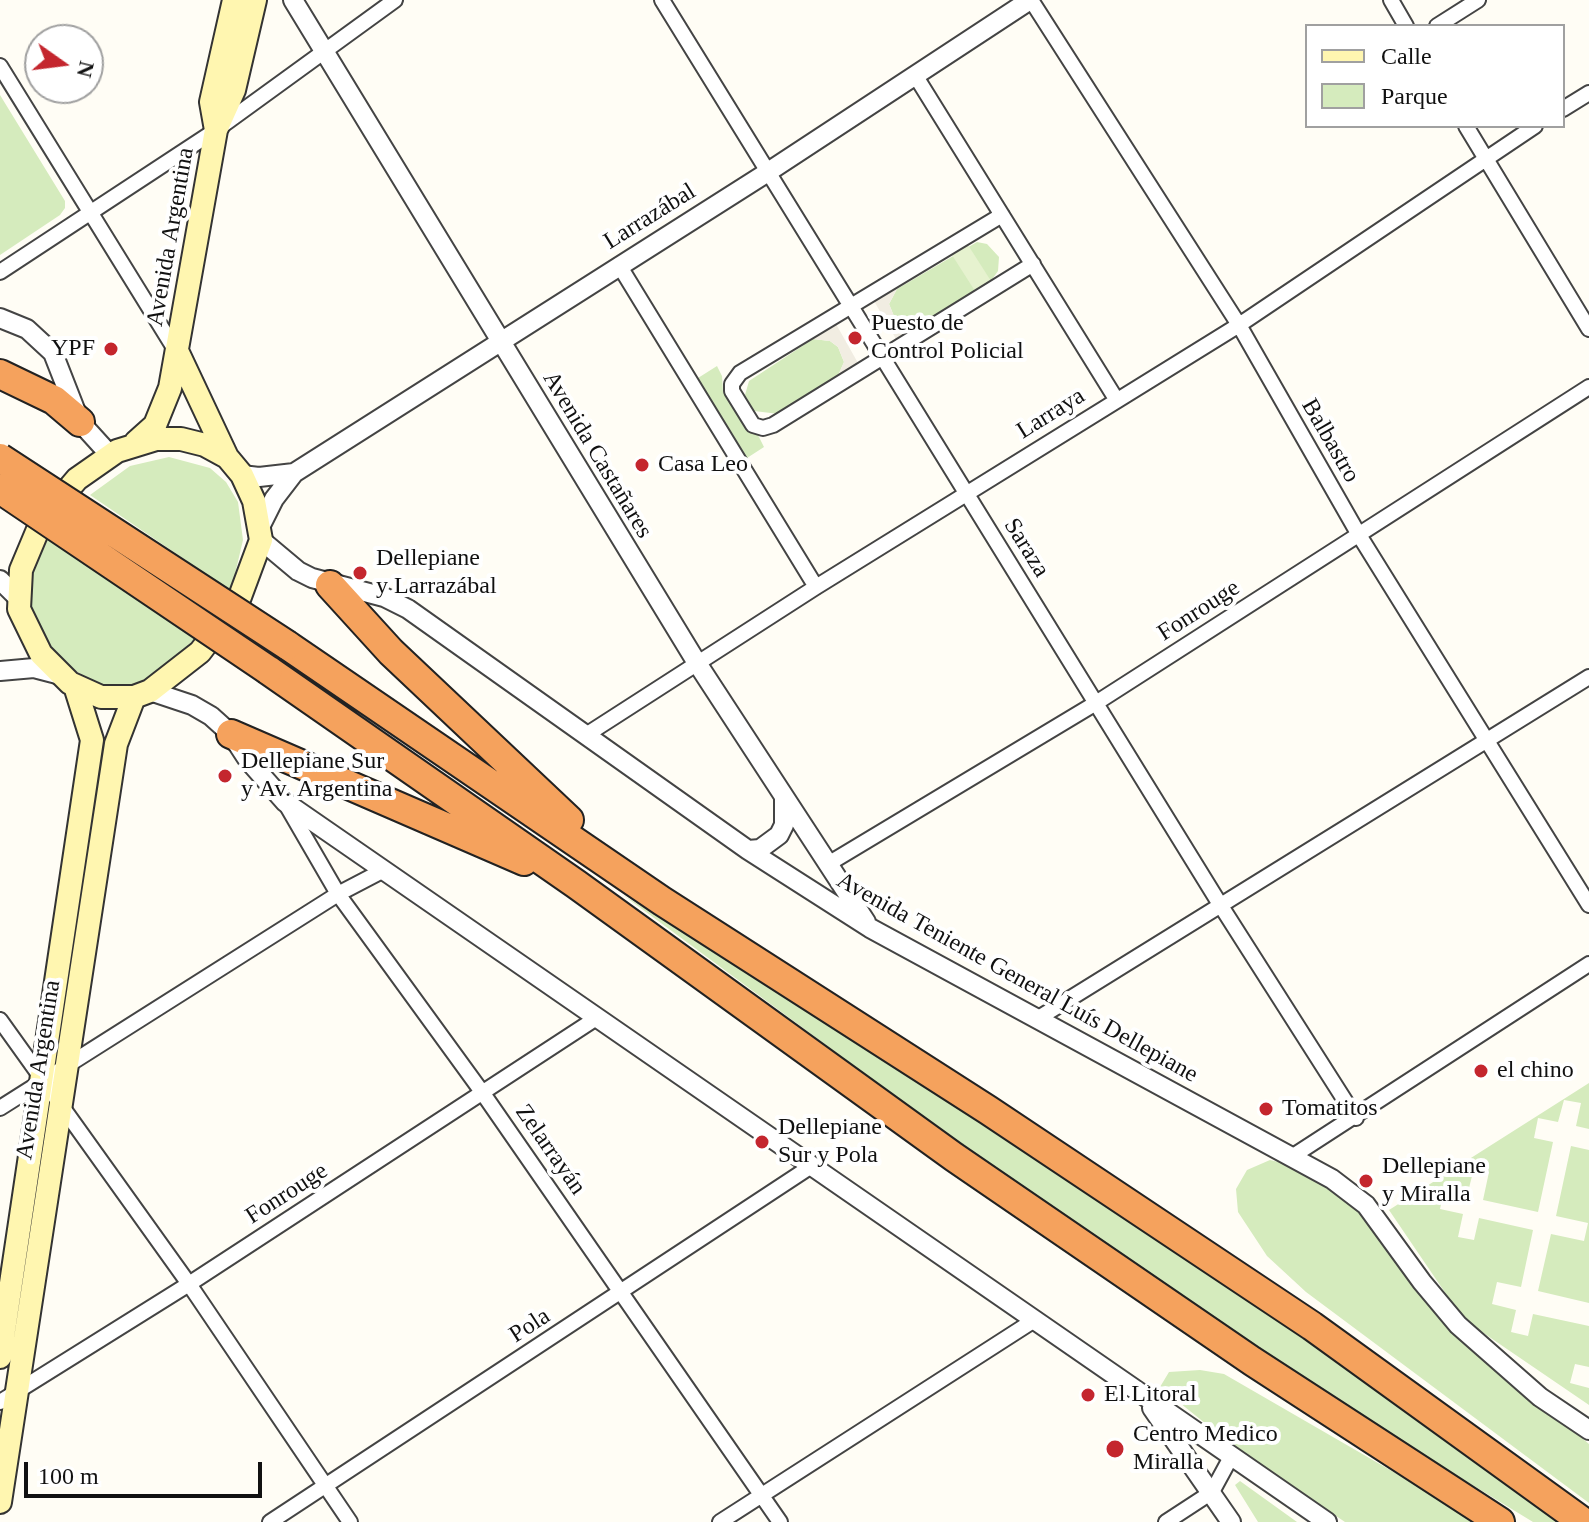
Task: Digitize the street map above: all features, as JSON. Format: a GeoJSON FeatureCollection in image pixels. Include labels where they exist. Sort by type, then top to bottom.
{"type":"FeatureCollection","features":[{"type":"Feature","properties":{"kind":"highway"},"geometry":{"type":"LineString","coordinates":[[0,374],[54,400],[80,422]]}},
{"type":"Feature","properties":{"kind":"highway"},"geometry":{"type":"LineString","coordinates":[[0,458],[287,645],[662,901],[988,1110],[1312,1326],[1583,1522]]}},
{"type":"Feature","properties":{"kind":"highway"},"geometry":{"type":"LineString","coordinates":[[0,489],[576,884],[954,1157],[1252,1361],[1500,1522]]}},
{"type":"Feature","properties":{"kind":"highway"},"geometry":{"type":"LineString","coordinates":[[330,585],[391,652],[518,774],[662,901]]}},
{"type":"Feature","properties":{"kind":"highway"},"geometry":{"type":"LineString","coordinates":[[231,734],[576,884]]}},
{"type":"Feature","properties":{"kind":"main road","name":"Avenida Argentina"},"geometry":{"type":"LineString","coordinates":[[216,130],[211,102],[234,0]]}},
{"type":"Feature","properties":{"kind":"main road","name":"Avenida Argentina"},"geometry":{"type":"LineString","coordinates":[[132,445],[155,425],[178,353],[216,130],[234,90],[255,0]]}},
{"type":"Feature","properties":{"kind":"main road","name":"Avenida Argentina"},"geometry":{"type":"LineString","coordinates":[[178,353],[227,457]]}},
{"type":"Feature","properties":{"kind":"main road"},"geometry":{"type":"LineString","coordinates":[[156,439],[181,439],[205,445],[227,457],[242,475],[261,532],[251,573],[221,628],[200,652],[142,694],[101,697],[66,680],[27,631],[18,598],[21,570],[42,520],[77,479],[110,455],[132,445],[156,439]]}},
{"type":"Feature","properties":{"kind":"main road","name":"Avenida Argentina"},"geometry":{"type":"LineString","coordinates":[[0,1357],[92,740],[66,680]]}},
{"type":"Feature","properties":{"kind":"main road","name":"Avenida Argentina"},"geometry":{"type":"LineString","coordinates":[[0,1502],[8,1396],[67,1065],[116,744],[142,694]]}},
{"type":"Feature","properties":{"kind":"street","name":"Avenida Castañares"},"geometry":{"type":"LineString","coordinates":[[293,0],[697,663],[870,928]]}},
{"type":"Feature","properties":{"kind":"street"},"geometry":{"type":"LineString","coordinates":[[0,272],[216,130],[395,0]]}},
{"type":"Feature","properties":{"kind":"street","name":"Saraza"},"geometry":{"type":"LineString","coordinates":[[662,0],[1221,906],[1356,1118]]}},
{"type":"Feature","properties":{"kind":"street","name":"Larrazábal"},"geometry":{"type":"LineString","coordinates":[[261,532],[274,499],[294,473],[768,172],[1031,0]]}},
{"type":"Feature","properties":{"kind":"street","name":"Balbastro"},"geometry":{"type":"LineString","coordinates":[[1031,0],[1239,325],[1359,535],[1589,905]]}},
{"type":"Feature","properties":{"kind":"street"},"geometry":{"type":"LineString","coordinates":[[1391,0],[1405,24]]}},
{"type":"Feature","properties":{"kind":"street"},"geometry":{"type":"LineString","coordinates":[[1440,24],[1478,0]]}},
{"type":"Feature","properties":{"kind":"street"},"geometry":{"type":"LineString","coordinates":[[0,66],[178,353]]}},
{"type":"Feature","properties":{"kind":"street"},"geometry":{"type":"LineString","coordinates":[[915,75],[1116,399]]}},
{"type":"Feature","properties":{"kind":"street"},"geometry":{"type":"LineString","coordinates":[[1565,108],[1589,93]]}},
{"type":"Feature","properties":{"kind":"street"},"geometry":{"type":"LineString","coordinates":[[1467,128],[1589,329]]}},
{"type":"Feature","properties":{"kind":"street","name":"Larraya"},"geometry":{"type":"LineString","coordinates":[[586,735],[816,587],[1239,325],[1532,128]]}},
{"type":"Feature","properties":{"kind":"street"},"geometry":{"type":"LineString","coordinates":[[1002,215],[740,373],[732,384],[732,391],[753,425],[763,428],[773,425],[1033,264]]}},
{"type":"Feature","properties":{"kind":"street"},"geometry":{"type":"LineString","coordinates":[[619,265],[816,587]]}},
{"type":"Feature","properties":{"kind":"street"},"geometry":{"type":"LineString","coordinates":[[0,318],[27,329],[53,353],[80,422],[110,455]]}},
{"type":"Feature","properties":{"kind":"street","name":"Fonrouge"},"geometry":{"type":"LineString","coordinates":[[828,864],[1096,703],[1589,387]]}},
{"type":"Feature","properties":{"kind":"street","name":"Larrazábal"},"geometry":{"type":"LineString","coordinates":[[242,475],[294,473]]}},
{"type":"Feature","properties":{"kind":"street","name":"Avenida Teniente General Luís Dellepiane"},"geometry":{"type":"LineString","coordinates":[[261,532],[298,571],[330,585],[384,597],[408,609],[748,850],[870,928],[1248,1136],[1293,1156],[1366,1205],[1458,1325],[1540,1397],[1589,1430]]}},
{"type":"Feature","properties":{"kind":"street"},"geometry":{"type":"LineString","coordinates":[[0,580],[18,598]]}},
{"type":"Feature","properties":{"kind":"street"},"geometry":{"type":"LineString","coordinates":[[0,671],[34,668],[66,680]]}},
{"type":"Feature","properties":{"kind":"street"},"geometry":{"type":"LineString","coordinates":[[1037,1019],[1589,677]]}},
{"type":"Feature","properties":{"kind":"street"},"geometry":{"type":"LineString","coordinates":[[142,694],[192,705],[231,734],[248,760],[285,802],[1327,1522]]}},
{"type":"Feature","properties":{"kind":"street"},"geometry":{"type":"LineString","coordinates":[[748,850],[760,849],[779,835],[784,825],[784,799]]}},
{"type":"Feature","properties":{"kind":"street","name":"Zelarrayán"},"geometry":{"type":"LineString","coordinates":[[285,802],[338,894],[623,1292],[780,1522]]}},
{"type":"Feature","properties":{"kind":"street"},"geometry":{"type":"LineString","coordinates":[[0,1108],[338,894],[382,871]]}},
{"type":"Feature","properties":{"kind":"street"},"geometry":{"type":"LineString","coordinates":[[1293,1156],[1356,1118],[1589,964]]}},
{"type":"Feature","properties":{"kind":"street","name":"Fonrouge"},"geometry":{"type":"LineString","coordinates":[[8,1396],[189,1284],[595,1019]]}},
{"type":"Feature","properties":{"kind":"street"},"geometry":{"type":"LineString","coordinates":[[0,1020],[189,1284],[350,1522]]}},
{"type":"Feature","properties":{"kind":"street","name":"Pola"},"geometry":{"type":"LineString","coordinates":[[270,1522],[813,1165]]}},
{"type":"Feature","properties":{"kind":"street"},"geometry":{"type":"LineString","coordinates":[[720,1522],[1036,1319]]}},
{"type":"Feature","properties":{"kind":"street"},"geometry":{"type":"LineString","coordinates":[[1142,1392],[1231,1522]]}},
{"type":"Feature","properties":{"kind":"street"},"geometry":{"type":"LineString","coordinates":[[1166,1522],[1212,1492],[1231,1457]]}},
{"type":"Feature","properties":{"kind":"green space"},"geometry":{"type":"Polygon","coordinates":[[[0,95],[65,201],[65,208],[60,215],[0,255],[0,95]]]}},
{"type":"Feature","properties":{"kind":"green space"},"geometry":{"type":"Polygon","coordinates":[[[977,242],[987,244],[999,257],[998,271],[991,281],[919,325],[901,323],[895,319],[889,304],[897,289],[977,242]]]}},
{"type":"Feature","properties":{"kind":"green space"},"geometry":{"type":"Polygon","coordinates":[[[968,245],[991,281],[975,291],[952,255],[968,245]]]}},
{"type":"Feature","properties":{"kind":"green space"},"geometry":{"type":"Polygon","coordinates":[[[813,339],[830,341],[838,347],[844,362],[837,378],[779,414],[754,411],[745,395],[749,381],[813,339]]]}},
{"type":"Feature","properties":{"kind":"green space"},"geometry":{"type":"Polygon","coordinates":[[[717,366],[722,376],[723,392],[746,429],[758,435],[764,447],[747,458],[698,378],[717,366]]]}},
{"type":"Feature","properties":{"kind":"green space"},"geometry":{"type":"Polygon","coordinates":[[[169,457],[210,468],[226,482],[238,502],[243,540],[231,591],[90,495],[130,466],[169,457]]]}},
{"type":"Feature","properties":{"kind":"green space"},"geometry":{"type":"Polygon","coordinates":[[[45,533],[201,639],[153,680],[127,688],[97,684],[63,663],[29,617],[26,573],[45,533]]]}},
{"type":"Feature","properties":{"kind":"green space"},"geometry":{"type":"Polygon","coordinates":[[[623,895],[946,1092],[1387,1393],[1558,1522],[1533,1522],[1338,1403],[979,1158],[623,895]]]}},
{"type":"Feature","properties":{"kind":"green space"},"geometry":{"type":"Polygon","coordinates":[[[1589,1083],[1589,1129],[1576,1126],[1581,1103],[1564,1100],[1558,1122],[1538,1118],[1534,1138],[1553,1142],[1538,1212],[1483,1200],[1489,1172],[1474,1168],[1467,1196],[1444,1191],[1440,1209],[1463,1214],[1458,1237],[1474,1240],[1479,1218],[1533,1230],[1521,1287],[1497,1282],[1492,1304],[1516,1310],[1511,1332],[1528,1336],[1533,1314],[1589,1326],[1589,1367],[1575,1364],[1570,1383],[1589,1388],[1589,1405],[1463,1319],[1389,1210],[1589,1083]]]}},
{"type":"Feature","properties":{"kind":"green space"},"geometry":{"type":"Polygon","coordinates":[[[1571,1146],[1589,1150],[1589,1303],[1538,1291],[1551,1234],[1584,1241],[1588,1223],[1556,1216],[1571,1146]]]}},
{"type":"Feature","properties":{"kind":"green space"},"geometry":{"type":"Polygon","coordinates":[[[1270,1160],[1287,1164],[1346,1200],[1375,1227],[1486,1357],[1589,1444],[1589,1503],[1306,1292],[1267,1256],[1238,1212],[1236,1189],[1247,1170],[1270,1160]]]}},
{"type":"Feature","properties":{"kind":"green space"},"geometry":{"type":"Polygon","coordinates":[[[1200,1370],[1224,1374],[1480,1522],[1345,1522],[1241,1452],[1160,1387],[1169,1372],[1200,1370]]]}},
{"type":"Feature","properties":{"kind":"green space"},"geometry":{"type":"Polygon","coordinates":[[[1240,1481],[1297,1522],[1258,1522],[1235,1485],[1240,1481]]]}},
{"type":"Feature","properties":{"kind":"shaded area"},"geometry":{"type":"Polygon","coordinates":[[[897,289],[889,304],[895,318],[901,323],[919,325],[896,339],[874,301],[897,289]]]}},
{"type":"Feature","properties":{"kind":"shaded area"},"geometry":{"type":"Polygon","coordinates":[[[836,324],[858,363],[837,378],[844,362],[838,347],[830,341],[813,339],[836,324]]]}},
{"type":"Feature","properties":{"kind":"place","name":"Puesto de Control Policial"},"geometry":{"type":"Point","coordinates":[855,338]}},
{"type":"Feature","properties":{"kind":"place","name":"YPF"},"geometry":{"type":"Point","coordinates":[111,349]}},
{"type":"Feature","properties":{"kind":"place","name":"Casa Leo"},"geometry":{"type":"Point","coordinates":[642,465]}},
{"type":"Feature","properties":{"kind":"place","name":"Dellepiane y Larrazábal"},"geometry":{"type":"Point","coordinates":[360,573]}},
{"type":"Feature","properties":{"kind":"place","name":"Dellepiane Sur y Av. Argentina"},"geometry":{"type":"Point","coordinates":[225,776]}},
{"type":"Feature","properties":{"kind":"place","name":"el chino"},"geometry":{"type":"Point","coordinates":[1481,1071]}},
{"type":"Feature","properties":{"kind":"place","name":"Tomatitos"},"geometry":{"type":"Point","coordinates":[1266,1109]}},
{"type":"Feature","properties":{"kind":"place","name":"Dellepiane Sur y Pola"},"geometry":{"type":"Point","coordinates":[762,1142]}},
{"type":"Feature","properties":{"kind":"place","name":"Dellepiane y Miralla"},"geometry":{"type":"Point","coordinates":[1366,1181]}},
{"type":"Feature","properties":{"kind":"place","name":"El Litoral"},"geometry":{"type":"Point","coordinates":[1088,1395]}},
{"type":"Feature","properties":{"kind":"place","name":"Centro Medico Miralla"},"geometry":{"type":"Point","coordinates":[1115,1449]}}]}
